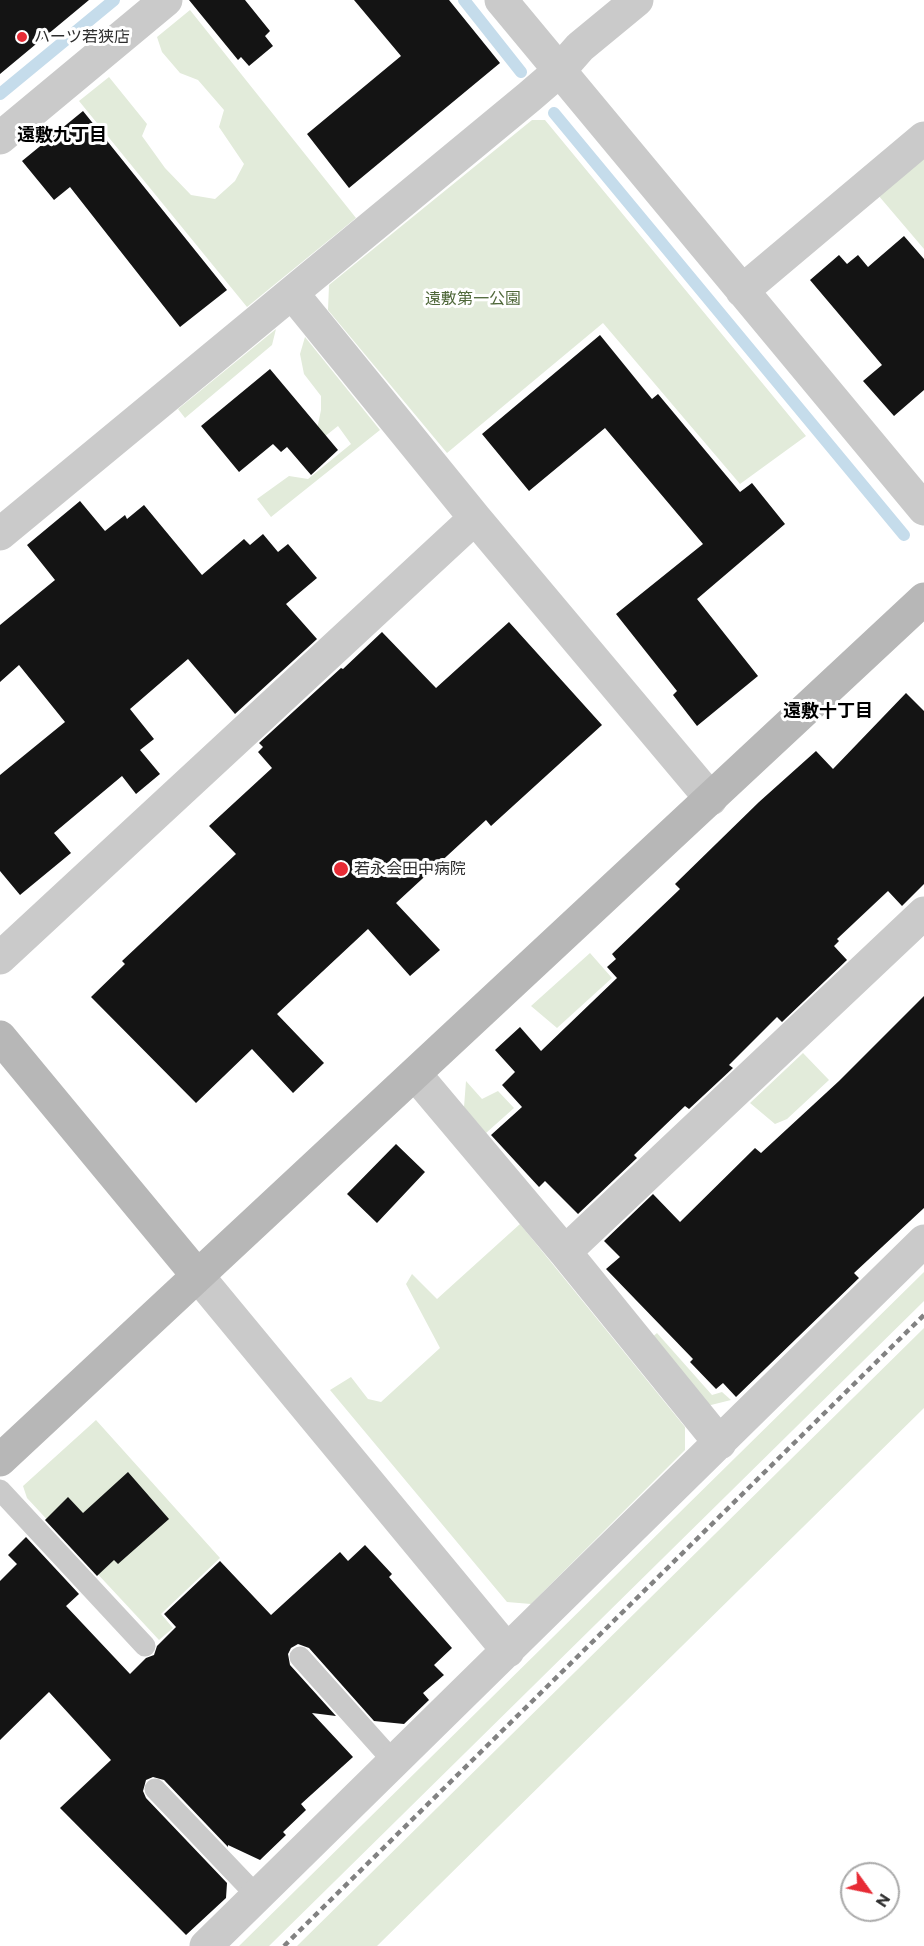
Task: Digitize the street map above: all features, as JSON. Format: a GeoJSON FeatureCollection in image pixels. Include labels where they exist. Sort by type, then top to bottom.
{"type":"FeatureCollection","features":[{"type":"Feature","properties":{"kind":"street"},"geometry":{"type":"LineString","coordinates":[[0,138],[166,0]]}},
{"type":"Feature","properties":{"kind":"street"},"geometry":{"type":"LineString","coordinates":[[501,0],[558,72],[924,509]]}},
{"type":"Feature","properties":{"kind":"street"},"geometry":{"type":"LineString","coordinates":[[0,534],[558,72],[580,47],[637,0]]}},
{"type":"Feature","properties":{"kind":"street"},"geometry":{"type":"LineString","coordinates":[[742,291],[924,138]]}},
{"type":"Feature","properties":{"kind":"street"},"geometry":{"type":"LineString","coordinates":[[292,292],[475,518],[711,799]]}},
{"type":"Feature","properties":{"kind":"street"},"geometry":{"type":"LineString","coordinates":[[0,958],[475,518]]}},
{"type":"Feature","properties":{"kind":"street"},"geometry":{"type":"LineString","coordinates":[[0,1460],[924,599]]}},
{"type":"Feature","properties":{"kind":"street"},"geometry":{"type":"LineString","coordinates":[[565,1252],[924,913]]}},
{"type":"Feature","properties":{"kind":"street"},"geometry":{"type":"LineString","coordinates":[[0,1037],[508,1651]]}},
{"type":"Feature","properties":{"kind":"street"},"geometry":{"type":"LineString","coordinates":[[415,1074],[565,1252],[720,1443]]}},
{"type":"Feature","properties":{"kind":"street"},"geometry":{"type":"LineString","coordinates":[[206,1946],[924,1241]]}},
{"type":"Feature","properties":{"kind":"lane"},"geometry":{"type":"LineString","coordinates":[[0,1490],[145,1646]]}},
{"type":"Feature","properties":{"kind":"lane"},"geometry":{"type":"LineString","coordinates":[[300,1657],[394,1762]]}},
{"type":"Feature","properties":{"kind":"lane"},"geometry":{"type":"LineString","coordinates":[[155,1789],[256,1896]]}},
{"type":"Feature","properties":{"kind":"green space"},"geometry":{"type":"Polygon","coordinates":[[[190,10],[356,218],[247,307],[79,101],[109,77],[147,124],[142,136],[165,168],[191,195],[215,199],[235,181],[244,164],[219,127],[224,110],[198,80],[180,73],[162,52],[157,37],[190,10]]]}},
{"type":"Feature","properties":{"kind":"green space","name":"遠敷第一公園"},"geometry":{"type":"Polygon","coordinates":[[[532,120],[545,120],[806,436],[740,484],[603,323],[447,453],[328,310],[329,285],[532,120]]]}},
{"type":"Feature","properties":{"kind":"green space"},"geometry":{"type":"Polygon","coordinates":[[[924,157],[924,249],[878,195],[924,157]]]}},
{"type":"Feature","properties":{"kind":"green space"},"geometry":{"type":"Polygon","coordinates":[[[276,329],[272,345],[185,418],[178,409],[276,329]]]}},
{"type":"Feature","properties":{"kind":"green space"},"geometry":{"type":"Polygon","coordinates":[[[305,337],[380,430],[271,517],[257,499],[289,476],[308,479],[351,444],[338,426],[319,441],[315,439],[321,410],[321,396],[304,374],[300,354],[305,337]]]}},
{"type":"Feature","properties":{"kind":"green space"},"geometry":{"type":"Polygon","coordinates":[[[590,953],[612,978],[557,1028],[531,1006],[590,953]]]}},
{"type":"Feature","properties":{"kind":"green space"},"geometry":{"type":"Polygon","coordinates":[[[803,1053],[829,1080],[787,1119],[775,1124],[750,1103],[803,1053]]]}},
{"type":"Feature","properties":{"kind":"green space"},"geometry":{"type":"Polygon","coordinates":[[[466,1081],[482,1099],[498,1091],[514,1108],[486,1133],[464,1107],[466,1081]]]}},
{"type":"Feature","properties":{"kind":"green space"},"geometry":{"type":"Polygon","coordinates":[[[520,1224],[685,1427],[685,1450],[531,1604],[507,1602],[330,1390],[351,1377],[368,1399],[381,1402],[440,1348],[406,1284],[412,1274],[437,1299],[520,1224]]]}},
{"type":"Feature","properties":{"kind":"green space"},"geometry":{"type":"Polygon","coordinates":[[[924,1272],[924,1301],[269,1946],[239,1946],[924,1272]]]}},
{"type":"Feature","properties":{"kind":"green space"},"geometry":{"type":"Polygon","coordinates":[[[924,1328],[924,1408],[377,1946],[297,1946],[924,1328]]]}},
{"type":"Feature","properties":{"kind":"green space"},"geometry":{"type":"Polygon","coordinates":[[[657,1333],[712,1395],[722,1392],[731,1400],[707,1406],[651,1338],[657,1333]]]}},
{"type":"Feature","properties":{"kind":"green space"},"geometry":{"type":"Polygon","coordinates":[[[96,1420],[220,1558],[161,1614],[173,1628],[159,1640],[27,1498],[23,1486],[96,1420]]]}},
{"type":"Feature","properties":{"kind":"building","name":"ハーツ若狭店"},"geometry":{"type":"Polygon","coordinates":[[[0,0],[89,0],[0,74],[0,0]]]}},
{"type":"Feature","properties":{"kind":"building"},"geometry":{"type":"Polygon","coordinates":[[[189,0],[245,0],[270,31],[265,36],[273,46],[249,66],[241,57],[238,60],[189,0]]]}},
{"type":"Feature","properties":{"kind":"building"},"geometry":{"type":"Polygon","coordinates":[[[354,0],[449,0],[500,63],[349,188],[307,134],[401,56],[354,0]]]}},
{"type":"Feature","properties":{"kind":"building"},"geometry":{"type":"Polygon","coordinates":[[[83,111],[227,290],[180,327],[70,187],[54,200],[22,161],[83,111]]]}},
{"type":"Feature","properties":{"kind":"building"},"geometry":{"type":"Polygon","coordinates":[[[904,236],[924,259],[924,390],[894,416],[863,381],[882,365],[810,280],[839,255],[847,264],[858,255],[868,267],[904,236]]]}},
{"type":"Feature","properties":{"kind":"building"},"geometry":{"type":"Polygon","coordinates":[[[600,335],[652,399],[658,394],[740,492],[752,483],[785,524],[697,599],[758,676],[697,726],[673,695],[677,691],[616,614],[703,544],[605,428],[529,491],[482,434],[600,335]]]}},
{"type":"Feature","properties":{"kind":"building"},"geometry":{"type":"Polygon","coordinates":[[[270,369],[338,450],[311,475],[287,447],[281,452],[273,444],[239,472],[201,426],[270,369]]]}},
{"type":"Feature","properties":{"kind":"building"},"geometry":{"type":"Polygon","coordinates":[[[80,501],[105,531],[125,515],[127,519],[144,505],[202,575],[244,539],[250,545],[263,534],[278,552],[288,544],[317,578],[286,604],[317,639],[235,714],[188,659],[130,709],[154,739],[140,750],[160,774],[136,794],[122,776],[54,833],[71,853],[20,895],[0,871],[0,775],[65,722],[19,665],[0,682],[0,625],[55,580],[27,545],[80,501]]]}},
{"type":"Feature","properties":{"kind":"building"},"geometry":{"type":"Polygon","coordinates":[[[509,622],[602,725],[491,826],[486,820],[396,903],[440,950],[410,976],[368,929],[277,1014],[324,1063],[293,1093],[252,1049],[196,1103],[91,997],[125,964],[122,961],[236,854],[209,826],[272,768],[258,752],[263,747],[259,743],[341,668],[343,669],[382,632],[436,688],[509,622]]]}},
{"type":"Feature","properties":{"kind":"building"},"geometry":{"type":"Polygon","coordinates":[[[906,693],[924,711],[924,884],[902,906],[888,891],[837,939],[839,941],[834,946],[847,960],[782,1022],[777,1017],[729,1065],[733,1068],[689,1109],[685,1106],[634,1155],[637,1158],[578,1214],[545,1181],[539,1187],[491,1135],[522,1107],[502,1085],[515,1072],[495,1050],[520,1027],[541,1051],[617,978],[607,967],[616,959],[612,954],[680,889],[675,884],[759,802],[816,751],[833,769],[906,693]]]}},
{"type":"Feature","properties":{"kind":"building"},"geometry":{"type":"Polygon","coordinates":[[[924,996],[924,1208],[854,1273],[859,1278],[736,1397],[723,1383],[716,1389],[690,1362],[693,1359],[606,1269],[620,1257],[604,1241],[653,1194],[680,1222],[755,1148],[761,1153],[839,1081],[924,996]]]}},
{"type":"Feature","properties":{"kind":"building"},"geometry":{"type":"Polygon","coordinates":[[[396,1144],[425,1172],[377,1223],[347,1194],[396,1144]]]}},
{"type":"Feature","properties":{"kind":"building"},"geometry":{"type":"Polygon","coordinates":[[[128,1472],[169,1519],[118,1564],[114,1560],[97,1576],[45,1520],[68,1497],[83,1513],[128,1472]]]}},
{"type":"Feature","properties":{"kind":"building"},"geometry":{"type":"Polygon","coordinates":[[[26,1537],[79,1594],[66,1606],[130,1674],[146,1658],[154,1655],[157,1646],[176,1627],[164,1614],[220,1561],[271,1615],[340,1552],[348,1561],[365,1545],[392,1574],[389,1577],[452,1648],[434,1665],[444,1675],[423,1693],[429,1700],[404,1724],[374,1721],[309,1648],[298,1644],[291,1648],[288,1654],[290,1665],[336,1716],[312,1713],[353,1757],[301,1804],[306,1810],[283,1832],[286,1835],[260,1860],[228,1845],[228,1847],[164,1780],[153,1777],[146,1780],[143,1791],[146,1798],[227,1883],[226,1898],[186,1935],[60,1808],[111,1760],[49,1692],[0,1740],[0,1581],[17,1564],[8,1555],[26,1537]]]}},
{"type":"Feature","properties":{"kind":"waterway"},"geometry":{"type":"LineString","coordinates":[[0,94],[114,0]]}},
{"type":"Feature","properties":{"kind":"waterway"},"geometry":{"type":"LineString","coordinates":[[464,0],[521,72]]}},
{"type":"Feature","properties":{"kind":"waterway"},"geometry":{"type":"LineString","coordinates":[[554,113],[904,535]]}},
{"type":"Feature","properties":{"kind":"railway"},"geometry":{"type":"LineString","coordinates":[[284,1946],[924,1315]]}},
{"type":"Feature","properties":{"kind":"place","name":"ハーツ若狭店"},"geometry":{"type":"Point","coordinates":[22,37]}},
{"type":"Feature","properties":{"kind":"place","name":"若永会田中病院"},"geometry":{"type":"Point","coordinates":[341,869]}},
{"type":"Feature","properties":{"kind":"district","name":"遠敷九丁目"},"geometry":{"type":"Point","coordinates":[62,135]}},
{"type":"Feature","properties":{"kind":"district","name":"遠敷十丁目"},"geometry":{"type":"Point","coordinates":[828,711]}}]}
